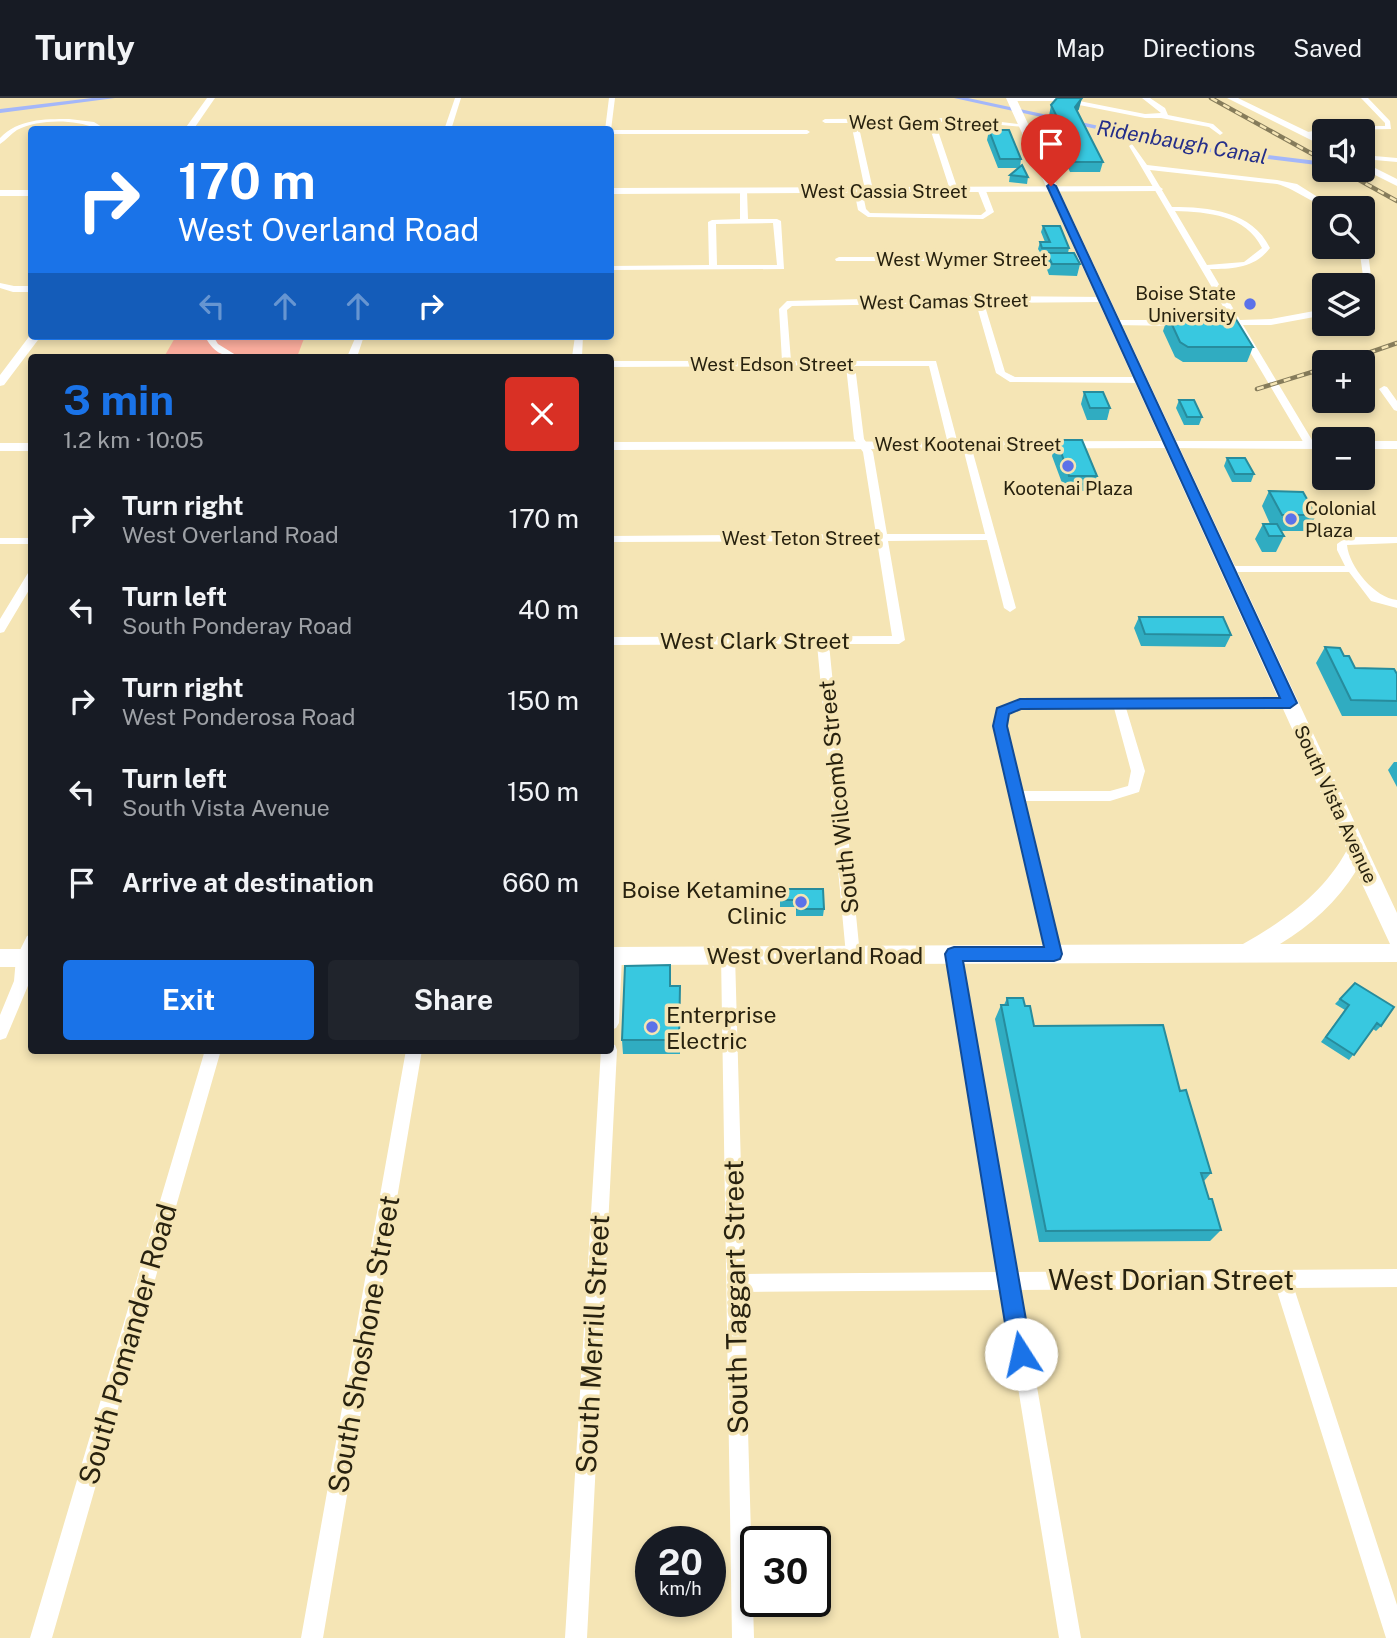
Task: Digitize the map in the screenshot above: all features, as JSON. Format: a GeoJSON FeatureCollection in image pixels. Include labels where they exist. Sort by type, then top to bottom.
{"type":"FeatureCollection","features":[{"type":"Feature","properties":{"kind":"main road"},"geometry":{"type":"LineString","coordinates":[[1231,98],[1268,118],[1280,121]]}},
{"type":"Feature","properties":{"kind":"main road"},"geometry":{"type":"LineString","coordinates":[[1241,98],[1312,137]]}},
{"type":"Feature","properties":{"kind":"main road","name":"South Vista Avenue"},"geometry":{"type":"LineString","coordinates":[[1016,109],[1397,937]]}},
{"type":"Feature","properties":{"kind":"main road"},"geometry":{"type":"LineString","coordinates":[[1375,171],[1397,183]]}},
{"type":"Feature","properties":{"kind":"main road"},"geometry":{"type":"LineString","coordinates":[[1375,171],[1376,177],[1397,188]]}},
{"type":"Feature","properties":{"kind":"main road","name":"West Kootenai Street"},"geometry":{"type":"LineString","coordinates":[[1171,445],[1312,445]]}},
{"type":"Feature","properties":{"kind":"main road"},"geometry":{"type":"LineString","coordinates":[[1375,445],[1397,445]]}},
{"type":"Feature","properties":{"kind":"main road"},"geometry":{"type":"LineString","coordinates":[[1247,953],[1290,928],[1322,903],[1347,873],[1357,850]]}},
{"type":"Feature","properties":{"kind":"main road"},"geometry":{"type":"LineString","coordinates":[[0,958],[28,952]]}},
{"type":"Feature","properties":{"kind":"main road","name":"West Overland Road"},"geometry":{"type":"LineString","coordinates":[[614,956],[1397,953]]}},
{"type":"Feature","properties":{"kind":"street"},"geometry":{"type":"LineString","coordinates":[[191,126],[211,98]]}},
{"type":"Feature","properties":{"kind":"street"},"geometry":{"type":"LineString","coordinates":[[448,126],[458,98]]}},
{"type":"Feature","properties":{"kind":"street"},"geometry":{"type":"LineString","coordinates":[[609,126],[612,98]]}},
{"type":"Feature","properties":{"kind":"street","name":"West Gem Street"},"geometry":{"type":"LineString","coordinates":[[825,121],[932,120],[1016,109],[1060,98],[1145,117],[1163,116],[1211,125],[1220,133]]}},
{"type":"Feature","properties":{"kind":"street"},"geometry":{"type":"LineString","coordinates":[[1145,98],[1163,109],[1163,116]]}},
{"type":"Feature","properties":{"kind":"street"},"geometry":{"type":"LineString","coordinates":[[1305,133],[1342,128],[1389,128],[1388,122],[1364,98]]}},
{"type":"Feature","properties":{"kind":"street"},"geometry":{"type":"LineString","coordinates":[[932,120],[954,190]]}},
{"type":"Feature","properties":{"kind":"street"},"geometry":{"type":"LineString","coordinates":[[0,142],[12,130],[29,124],[90,121],[98,126]]}},
{"type":"Feature","properties":{"kind":"street"},"geometry":{"type":"LineString","coordinates":[[854,121],[869,190]]}},
{"type":"Feature","properties":{"kind":"street"},"geometry":{"type":"LineString","coordinates":[[614,131],[807,132]]}},
{"type":"Feature","properties":{"kind":"street"},"geometry":{"type":"LineString","coordinates":[[1132,146],[1237,323],[1312,436]]}},
{"type":"Feature","properties":{"kind":"street"},"geometry":{"type":"LineString","coordinates":[[1375,158],[1397,160]]}},
{"type":"Feature","properties":{"kind":"street"},"geometry":{"type":"LineString","coordinates":[[1144,167],[1277,181],[1294,186],[1312,197]]}},
{"type":"Feature","properties":{"kind":"street"},"geometry":{"type":"LineString","coordinates":[[858,190],[863,213],[892,218],[982,217],[990,212],[982,191]]}},
{"type":"Feature","properties":{"kind":"street","name":"West Cassia Street"},"geometry":{"type":"LineString","coordinates":[[614,191],[1158,190]]}},
{"type":"Feature","properties":{"kind":"street"},"geometry":{"type":"LineString","coordinates":[[743,191],[744,221]]}},
{"type":"Feature","properties":{"kind":"street"},"geometry":{"type":"LineString","coordinates":[[0,193],[28,193]]}},
{"type":"Feature","properties":{"kind":"street"},"geometry":{"type":"LineString","coordinates":[[1170,209],[1192,209],[1226,216],[1253,228],[1264,238],[1266,248],[1261,257],[1247,264],[1204,268]]}},
{"type":"Feature","properties":{"kind":"street"},"geometry":{"type":"LineString","coordinates":[[614,268],[781,267],[777,221],[712,222],[713,267]]}},
{"type":"Feature","properties":{"kind":"street","name":"West Wymer Street"},"geometry":{"type":"LineString","coordinates":[[839,259],[1085,259]]}},
{"type":"Feature","properties":{"kind":"street"},"geometry":{"type":"LineString","coordinates":[[0,285],[13,289],[28,289]]}},
{"type":"Feature","properties":{"kind":"street"},"geometry":{"type":"LineString","coordinates":[[979,299],[1001,373],[1006,377],[1013,380],[1140,380]]}},
{"type":"Feature","properties":{"kind":"street","name":"West Camas Street"},"geometry":{"type":"LineString","coordinates":[[787,364],[783,309],[785,305],[979,299],[1104,299]]}},
{"type":"Feature","properties":{"kind":"street"},"geometry":{"type":"LineString","coordinates":[[1215,323],[1271,322],[1312,314]]}},
{"type":"Feature","properties":{"kind":"street"},"geometry":{"type":"LineString","coordinates":[[1114,323],[1189,323]]}},
{"type":"Feature","properties":{"kind":"street"},"geometry":{"type":"LineString","coordinates":[[0,383],[32,340]]}},
{"type":"Feature","properties":{"kind":"street"},"geometry":{"type":"LineString","coordinates":[[211,340],[214,346],[229,354]]}},
{"type":"Feature","properties":{"kind":"street"},"geometry":{"type":"LineString","coordinates":[[850,363],[859,439],[868,452],[881,538]]}},
{"type":"Feature","properties":{"kind":"street","name":"West Edson Street"},"geometry":{"type":"LineString","coordinates":[[614,364],[933,363],[953,444]]}},
{"type":"Feature","properties":{"kind":"street"},"geometry":{"type":"LineString","coordinates":[[1384,389],[1397,408]]}},
{"type":"Feature","properties":{"kind":"street"},"geometry":{"type":"LineString","coordinates":[[967,444],[1010,608]]}},
{"type":"Feature","properties":{"kind":"street","name":"West Kootenai Street"},"geometry":{"type":"LineString","coordinates":[[614,446],[1171,445]]}},
{"type":"Feature","properties":{"kind":"street"},"geometry":{"type":"LineString","coordinates":[[0,447],[28,447]]}},
{"type":"Feature","properties":{"kind":"street","name":"West Teton Street"},"geometry":{"type":"LineString","coordinates":[[614,539],[991,537]]}},
{"type":"Feature","properties":{"kind":"street","name":"West Clark Street"},"geometry":{"type":"LineString","coordinates":[[614,640],[899,640],[881,538]]}},
{"type":"Feature","properties":{"kind":"street"},"geometry":{"type":"LineString","coordinates":[[1397,540],[1347,540],[1342,544],[1342,550],[1352,569],[1371,598],[1397,604]]}},
{"type":"Feature","properties":{"kind":"street"},"geometry":{"type":"LineString","coordinates":[[0,541],[28,541]]}},
{"type":"Feature","properties":{"kind":"street"},"geometry":{"type":"LineString","coordinates":[[1228,569],[1352,569]]}},
{"type":"Feature","properties":{"kind":"street"},"geometry":{"type":"LineString","coordinates":[[0,629],[28,582]]}},
{"type":"Feature","properties":{"kind":"street","name":"South Wilcomb Street"},"geometry":{"type":"LineString","coordinates":[[823,640],[853,955]]}},
{"type":"Feature","properties":{"kind":"street"},"geometry":{"type":"LineString","coordinates":[[1054,954],[1000,726],[1002,711],[1020,704],[1290,703]]}},
{"type":"Feature","properties":{"kind":"street"},"geometry":{"type":"LineString","coordinates":[[1016,796],[1110,796],[1135,789],[1138,771],[1119,704]]}},
{"type":"Feature","properties":{"kind":"street"},"geometry":{"type":"LineString","coordinates":[[954,954],[1070,1638]]}},
{"type":"Feature","properties":{"kind":"street","name":"South Taggart Street"},"geometry":{"type":"LineString","coordinates":[[728,955],[743,1638]]}},
{"type":"Feature","properties":{"kind":"street"},"geometry":{"type":"LineString","coordinates":[[0,1032],[22,981],[28,956]]}},
{"type":"Feature","properties":{"kind":"street","name":"South Pomander Road"},"geometry":{"type":"LineString","coordinates":[[41,1638],[212,1054]]}},
{"type":"Feature","properties":{"kind":"street","name":"South Shoshone Street"},"geometry":{"type":"LineString","coordinates":[[312,1638],[413,1054]]}},
{"type":"Feature","properties":{"kind":"street","name":"South Merrill Street"},"geometry":{"type":"LineString","coordinates":[[576,1638],[609,1054]]}},
{"type":"Feature","properties":{"kind":"street","name":"West Dorian Street"},"geometry":{"type":"LineString","coordinates":[[734,1283],[1397,1278]]}},
{"type":"Feature","properties":{"kind":"street"},"geometry":{"type":"LineString","coordinates":[[1282,1279],[1397,1638]]}},
{"type":"Feature","properties":{"kind":"shaded area"},"geometry":{"type":"Polygon","coordinates":[[[174,340],[303,340],[298,354],[166,354],[174,340]]]}},
{"type":"Feature","properties":{"kind":"building"},"geometry":{"type":"Polygon","coordinates":[[[1057,98],[1082,98],[1075,107],[1103,162],[1073,162],[1057,130],[1063,129],[1051,105],[1057,98]]]}},
{"type":"Feature","properties":{"kind":"building"},"geometry":{"type":"Polygon","coordinates":[[[989,130],[1009,130],[1021,159],[1000,159],[989,130]]]}},
{"type":"Feature","properties":{"kind":"building"},"geometry":{"type":"Polygon","coordinates":[[[1022,165],[1028,177],[1010,175],[1022,165]]]}},
{"type":"Feature","properties":{"kind":"building"},"geometry":{"type":"Polygon","coordinates":[[[1043,226],[1060,226],[1069,248],[1042,248],[1040,242],[1050,242],[1043,226]]]}},
{"type":"Feature","properties":{"kind":"building"},"geometry":{"type":"Polygon","coordinates":[[[1047,253],[1074,253],[1080,264],[1052,264],[1047,253]]]}},
{"type":"Feature","properties":{"kind":"building"},"geometry":{"type":"Polygon","coordinates":[[[1168,316],[1234,316],[1253,347],[1188,347],[1180,342],[1168,316]]]}},
{"type":"Feature","properties":{"kind":"building"},"geometry":{"type":"Polygon","coordinates":[[[1084,392],[1103,392],[1110,408],[1090,408],[1084,392]]]}},
{"type":"Feature","properties":{"kind":"building"},"geometry":{"type":"Polygon","coordinates":[[[1179,400],[1194,400],[1202,417],[1187,417],[1179,400]]]}},
{"type":"Feature","properties":{"kind":"building"},"geometry":{"type":"Polygon","coordinates":[[[1057,440],[1082,440],[1097,476],[1069,476],[1057,440]]]}},
{"type":"Feature","properties":{"kind":"building"},"geometry":{"type":"Polygon","coordinates":[[[1227,458],[1245,458],[1254,474],[1235,474],[1227,458]]]}},
{"type":"Feature","properties":{"kind":"building"},"geometry":{"type":"Polygon","coordinates":[[[1269,491],[1303,492],[1316,515],[1282,515],[1269,491]]]}},
{"type":"Feature","properties":{"kind":"building"},"geometry":{"type":"Polygon","coordinates":[[[1263,524],[1277,524],[1284,536],[1269,536],[1263,524]]]}},
{"type":"Feature","properties":{"kind":"building"},"geometry":{"type":"Polygon","coordinates":[[[1139,617],[1223,617],[1231,635],[1145,634],[1139,617]]]}},
{"type":"Feature","properties":{"kind":"building"},"geometry":{"type":"Polygon","coordinates":[[[1325,647],[1340,648],[1344,656],[1349,656],[1355,668],[1394,669],[1397,674],[1397,701],[1351,700],[1325,647]]]}},
{"type":"Feature","properties":{"kind":"building"},"geometry":{"type":"Polygon","coordinates":[[[780,889],[823,889],[824,909],[797,909],[796,900],[781,900],[780,889]]]}},
{"type":"Feature","properties":{"kind":"building","name":"Enterprise Electric"},"geometry":{"type":"Polygon","coordinates":[[[670,965],[670,986],[680,986],[679,1040],[622,1040],[625,966],[670,965]]]}},
{"type":"Feature","properties":{"kind":"building"},"geometry":{"type":"Polygon","coordinates":[[[1355,983],[1394,1007],[1381,1026],[1377,1023],[1354,1055],[1326,1037],[1349,1005],[1340,999],[1355,983]]]}},
{"type":"Feature","properties":{"kind":"building"},"geometry":{"type":"Polygon","coordinates":[[[1007,998],[1023,998],[1025,1006],[1030,1006],[1034,1026],[1163,1025],[1180,1091],[1186,1090],[1211,1173],[1201,1173],[1221,1230],[1046,1231],[1001,1005],[1008,1005],[1007,998]]]}},
{"type":"Feature","properties":{"kind":"waterway","name":"Ridenbaugh Canal"},"geometry":{"type":"LineString","coordinates":[[0,111],[111,98]]}},
{"type":"Feature","properties":{"kind":"waterway","name":"Ridenbaugh Canal"},"geometry":{"type":"LineString","coordinates":[[958,98],[1193,148],[1312,162]]}},
{"type":"Feature","properties":{"kind":"railway"},"geometry":{"type":"LineString","coordinates":[[1211,98],[1312,154]]}},
{"type":"Feature","properties":{"kind":"railway"},"geometry":{"type":"LineString","coordinates":[[1363,182],[1397,201]]}},
{"type":"Feature","properties":{"kind":"railway"},"geometry":{"type":"LineString","coordinates":[[1375,351],[1397,343]]}},
{"type":"Feature","properties":{"kind":"railway"},"geometry":{"type":"LineString","coordinates":[[1257,389],[1312,372]]}},
{"type":"Feature","properties":{"kind":"place","name":"Boise State University"},"geometry":{"type":"Point","coordinates":[1250,304]}},
{"type":"Feature","properties":{"kind":"place","name":"Kootenai Plaza"},"geometry":{"type":"Point","coordinates":[1068,466]}},
{"type":"Feature","properties":{"kind":"place","name":"Colonial Plaza"},"geometry":{"type":"Point","coordinates":[1291,519]}},
{"type":"Feature","properties":{"kind":"place","name":"Boise Ketamine Clinic"},"geometry":{"type":"Point","coordinates":[801,902]}},
{"type":"Feature","properties":{"kind":"place","name":"Enterprise Electric"},"geometry":{"type":"Point","coordinates":[652,1027]}},
{"type":"Feature","properties":{"kind":"route"},"geometry":{"type":"LineString","coordinates":[[1021,1354],[954,954],[1054,954],[1000,726],[1002,711],[1020,704],[1290,703],[1051,186]]}}]}
